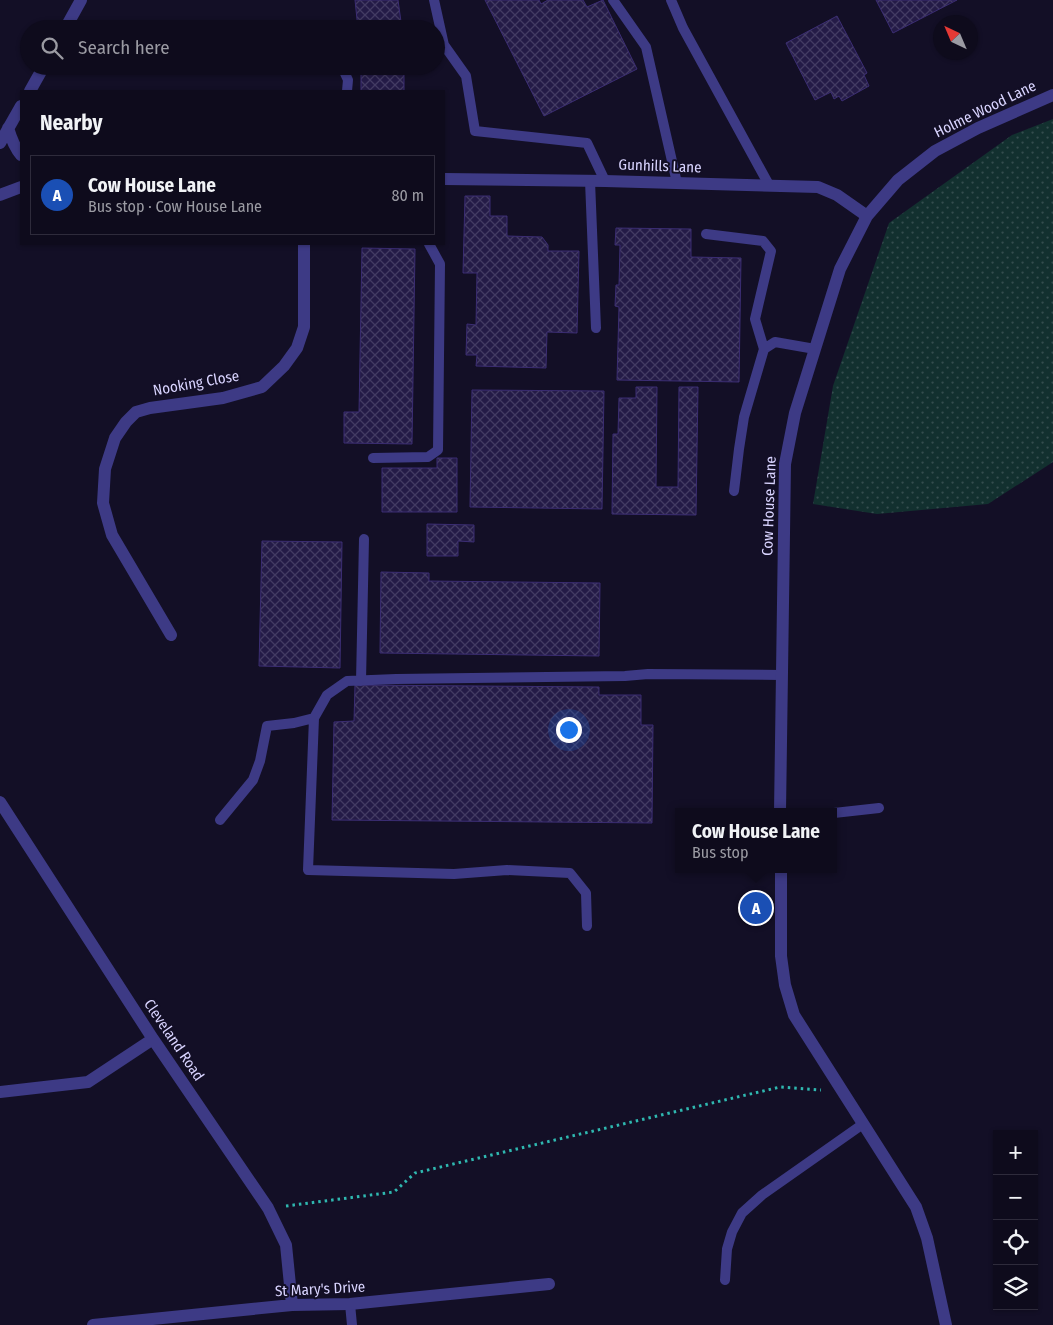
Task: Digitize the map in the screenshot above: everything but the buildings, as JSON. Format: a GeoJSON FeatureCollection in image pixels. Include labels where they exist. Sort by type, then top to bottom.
{"type":"FeatureCollection","features":[{"type":"Feature","properties":{"kind":"street"},"geometry":{"type":"LineString","coordinates":[[70,20],[81,0]]}},
{"type":"Feature","properties":{"kind":"street"},"geometry":{"type":"LineString","coordinates":[[31,90],[39,75]]}},
{"type":"Feature","properties":{"kind":"street","name":"Holme Wood Lane"},"geometry":{"type":"LineString","coordinates":[[867,216],[898,180],[935,151],[978,128],[1053,95]]}},
{"type":"Feature","properties":{"kind":"street"},"geometry":{"type":"LineString","coordinates":[[0,143],[20,108]]}},
{"type":"Feature","properties":{"kind":"street"},"geometry":{"type":"LineString","coordinates":[[8,128],[11,138],[20,154]]}},
{"type":"Feature","properties":{"kind":"street","name":"Gunhills Lane"},"geometry":{"type":"LineString","coordinates":[[445,179],[818,187],[836,195],[867,216]]}},
{"type":"Feature","properties":{"kind":"street"},"geometry":{"type":"LineString","coordinates":[[0,196],[20,187]]}},
{"type":"Feature","properties":{"kind":"street","name":"Cow House Lane"},"geometry":{"type":"LineString","coordinates":[[780,808],[785,464],[795,413],[840,269],[867,216]]}},
{"type":"Feature","properties":{"kind":"street","name":"Nooking Close"},"geometry":{"type":"LineString","coordinates":[[171,635],[112,535],[103,503],[105,469],[115,438],[136,412],[150,408],[223,398],[262,387],[284,366],[297,348],[304,327],[304,245]]}},
{"type":"Feature","properties":{"kind":"street","name":"Cleveland Road"},"geometry":{"type":"LineString","coordinates":[[0,802],[153,1039],[268,1208],[286,1245],[292,1305]]}},
{"type":"Feature","properties":{"kind":"street"},"geometry":{"type":"LineString","coordinates":[[781,873],[781,956],[785,985],[794,1015],[916,1207],[927,1238],[946,1325]]}},
{"type":"Feature","properties":{"kind":"street"},"geometry":{"type":"LineString","coordinates":[[0,1092],[88,1082],[153,1039]]}},
{"type":"Feature","properties":{"kind":"street","name":"St Mary's Drive"},"geometry":{"type":"LineString","coordinates":[[93,1325],[292,1305],[350,1304],[549,1284]]}},
{"type":"Feature","properties":{"kind":"lane"},"geometry":{"type":"LineString","coordinates":[[434,0],[438,20]]}},
{"type":"Feature","properties":{"kind":"lane"},"geometry":{"type":"LineString","coordinates":[[613,0],[646,48],[677,183]]}},
{"type":"Feature","properties":{"kind":"lane"},"geometry":{"type":"LineString","coordinates":[[671,0],[683,28],[769,186]]}},
{"type":"Feature","properties":{"kind":"lane"},"geometry":{"type":"LineString","coordinates":[[445,46],[466,76],[475,131],[588,143],[605,181]]}},
{"type":"Feature","properties":{"kind":"lane"},"geometry":{"type":"LineString","coordinates":[[346,75],[348,80],[347,90]]}},
{"type":"Feature","properties":{"kind":"lane"},"geometry":{"type":"LineString","coordinates":[[590,181],[596,328]]}},
{"type":"Feature","properties":{"kind":"lane"},"geometry":{"type":"LineString","coordinates":[[706,234],[763,241],[771,251],[755,319],[764,349],[744,417],[734,491]]}},
{"type":"Feature","properties":{"kind":"lane"},"geometry":{"type":"LineString","coordinates":[[373,458],[428,457],[438,450],[440,264],[430,245]]}},
{"type":"Feature","properties":{"kind":"lane"},"geometry":{"type":"LineString","coordinates":[[764,349],[775,342],[815,349]]}},
{"type":"Feature","properties":{"kind":"lane"},"geometry":{"type":"LineString","coordinates":[[361,681],[364,539]]}},
{"type":"Feature","properties":{"kind":"lane"},"geometry":{"type":"LineString","coordinates":[[587,926],[586,894],[570,873],[507,870],[454,874],[308,870],[314,718],[327,695],[346,682],[396,679],[625,676],[648,674],[782,676]]}},
{"type":"Feature","properties":{"kind":"lane"},"geometry":{"type":"LineString","coordinates":[[220,820],[253,780],[260,761],[267,726],[294,723],[314,718]]}},
{"type":"Feature","properties":{"kind":"lane"},"geometry":{"type":"LineString","coordinates":[[837,813],[879,808]]}},
{"type":"Feature","properties":{"kind":"lane"},"geometry":{"type":"LineString","coordinates":[[725,1280],[727,1248],[732,1232],[742,1214],[762,1196],[864,1124]]}},
{"type":"Feature","properties":{"kind":"lane"},"geometry":{"type":"LineString","coordinates":[[350,1304],[352,1325]]}},
{"type":"Feature","properties":{"kind":"path"},"geometry":{"type":"LineString","coordinates":[[268,1208],[394,1192],[415,1173],[780,1087],[824,1090],[838,1084]]}},
{"type":"Feature","properties":{"kind":"green space"},"geometry":{"type":"Polygon","coordinates":[[[1053,119],[1053,462],[988,504],[877,514],[813,504],[833,386],[889,223],[1012,135],[1053,119]]]}},
{"type":"Feature","properties":{"kind":"place","name":"Cow House Lane"},"geometry":{"type":"Point","coordinates":[756,908]}}]}
